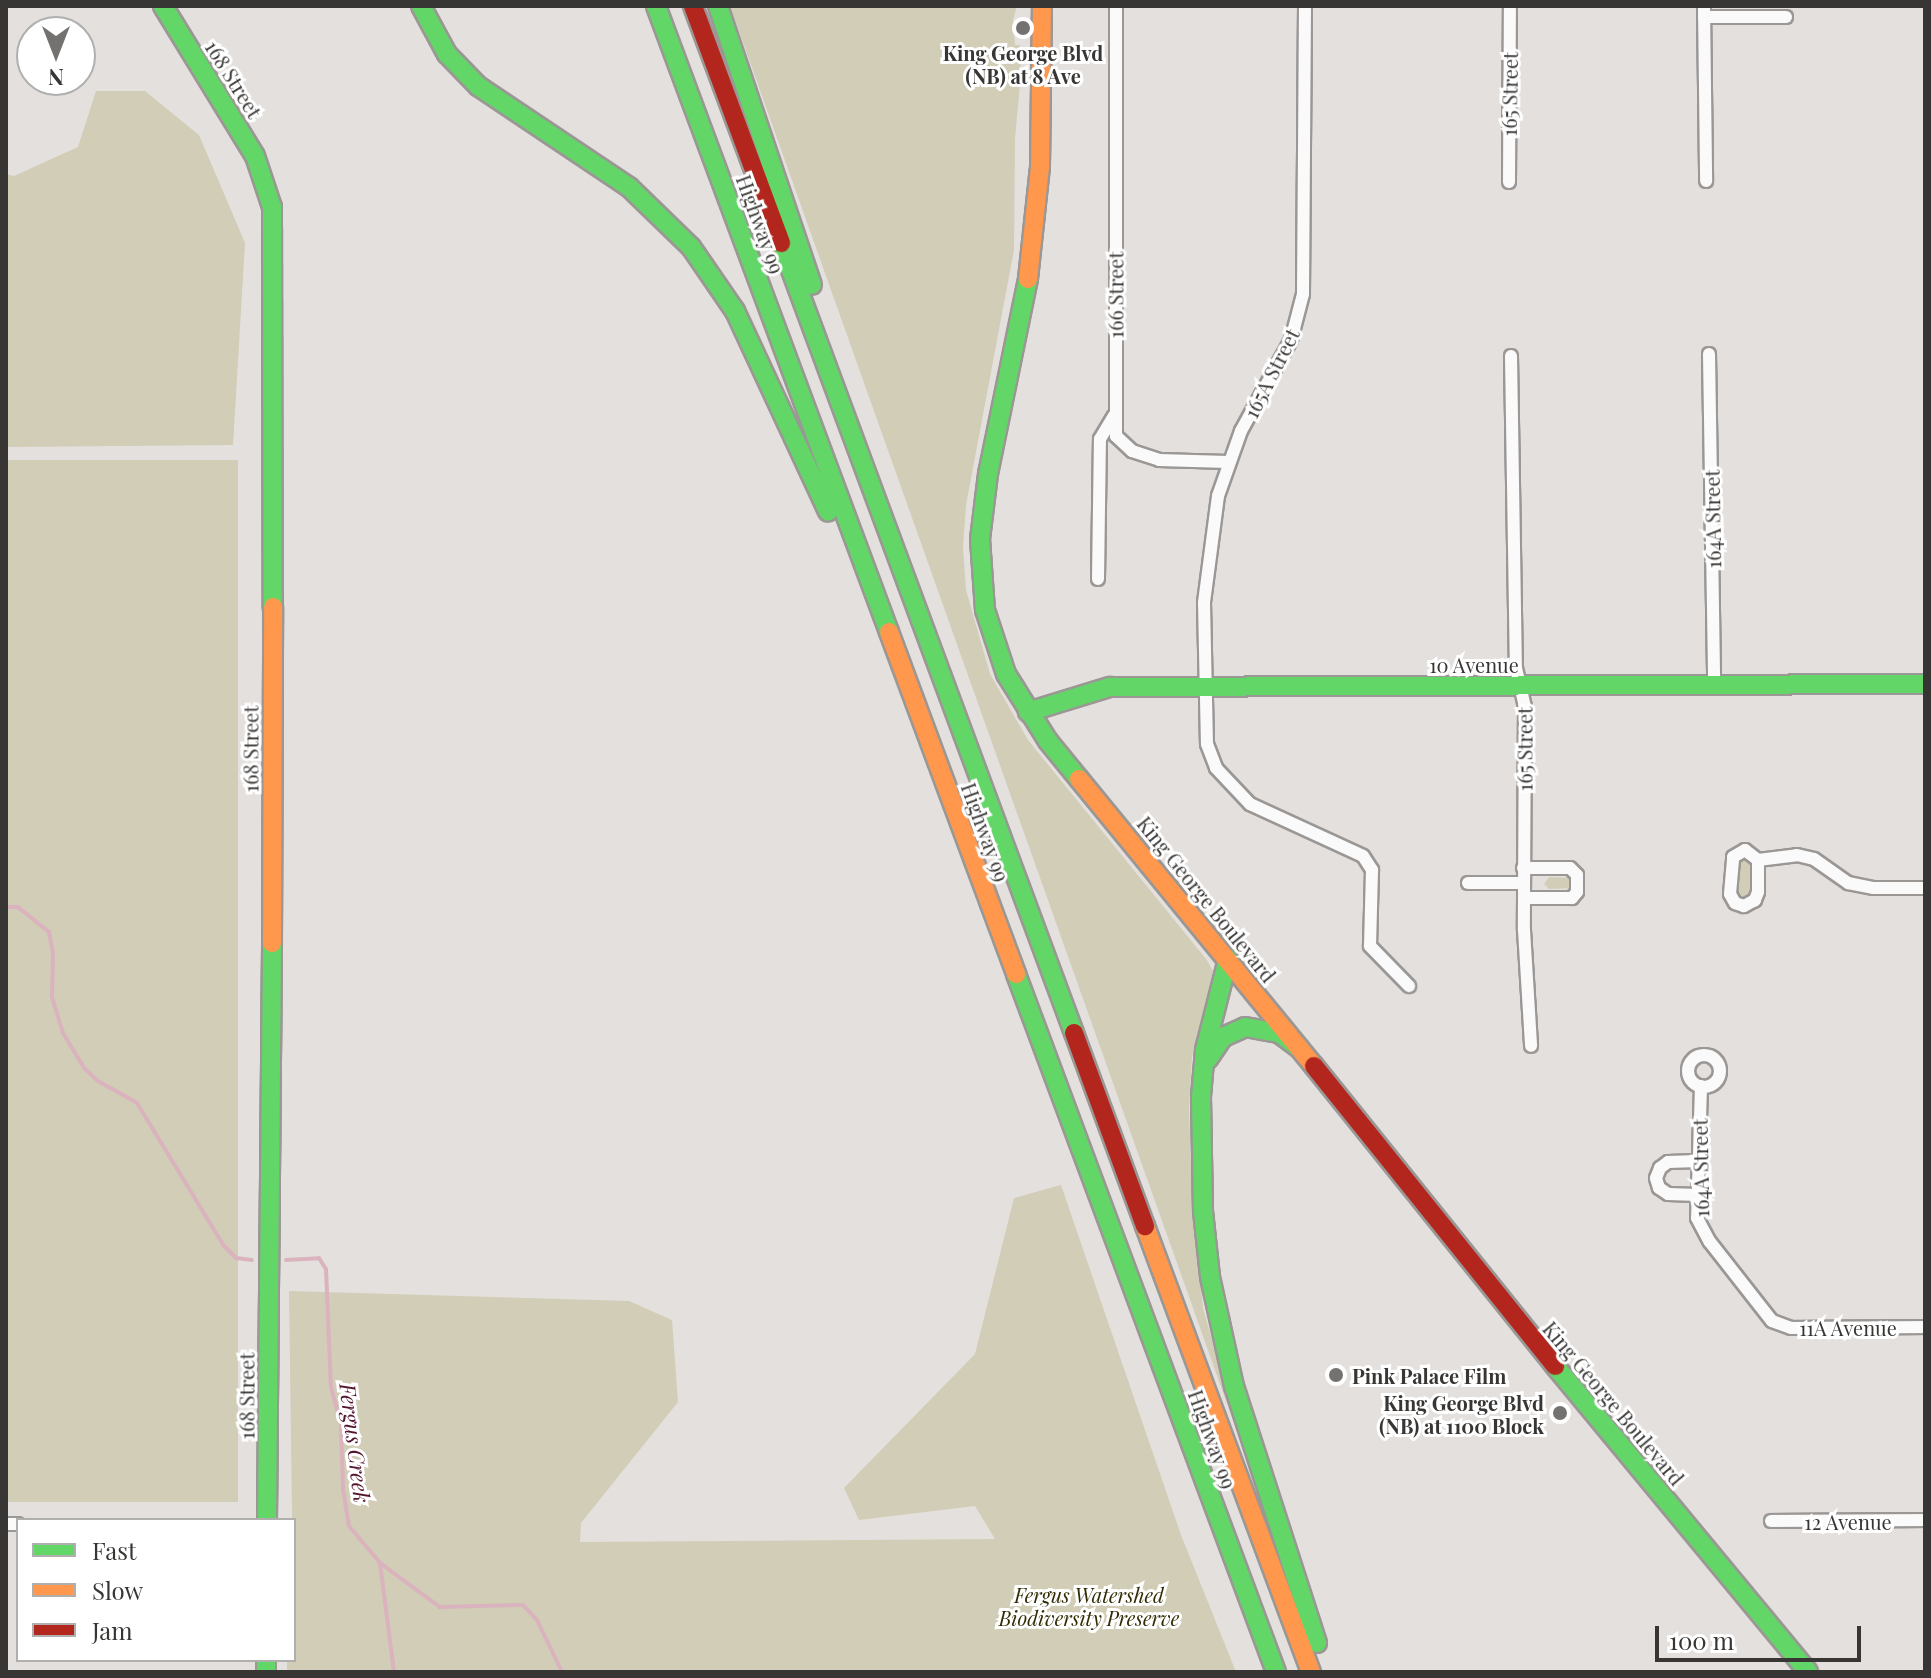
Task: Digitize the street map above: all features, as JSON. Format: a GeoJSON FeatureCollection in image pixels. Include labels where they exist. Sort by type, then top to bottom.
{"type":"FeatureCollection","features":[{"type":"Feature","properties":{"kind":"main road","name":"168 Street"},"geometry":{"type":"LineString","coordinates":[[163,6],[255,156],[272,207],[273,768],[267,1518]]}},
{"type":"Feature","properties":{"kind":"main road"},"geometry":{"type":"LineString","coordinates":[[421,6],[447,54],[461,70],[496,100],[605,170],[652,206],[691,247],[722,289],[781,405],[947,789]]}},
{"type":"Feature","properties":{"kind":"main road","name":"Highway 99"},"geometry":{"type":"LineString","coordinates":[[656,6],[1276,1672]]}},
{"type":"Feature","properties":{"kind":"main road","name":"Highway 99"},"geometry":{"type":"LineString","coordinates":[[693,6],[1311,1672]]}},
{"type":"Feature","properties":{"kind":"main road"},"geometry":{"type":"LineString","coordinates":[[718,6],[774,163],[941,675]]}},
{"type":"Feature","properties":{"kind":"main road","name":"King George Boulevard"},"geometry":{"type":"LineString","coordinates":[[1042,6],[1040,166],[1036,221],[1027,284],[988,474],[980,539],[981,582],[994,643],[1028,712],[1608,1430],[1808,1672]]}},
{"type":"Feature","properties":{"kind":"main road","name":"10 Avenue"},"geometry":{"type":"LineString","coordinates":[[1028,712],[1084,692],[1110,687],[1925,684]]}},
{"type":"Feature","properties":{"kind":"main road"},"geometry":{"type":"LineString","coordinates":[[1228,959],[1205,1050],[1201,1097],[1203,1211],[1216,1312],[1234,1386],[1326,1672]]}},
{"type":"Feature","properties":{"kind":"main road"},"geometry":{"type":"LineString","coordinates":[[1201,1097],[1210,1054],[1223,1037],[1234,1030],[1268,1029],[1288,1038],[1300,1049]]}},
{"type":"Feature","properties":{"kind":"street","name":"166 Street"},"geometry":{"type":"LineString","coordinates":[[1098,579],[1100,439],[1114,416],[1116,6]]}},
{"type":"Feature","properties":{"kind":"street","name":"165A Street"},"geometry":{"type":"LineString","coordinates":[[1305,6],[1303,294],[1291,340],[1241,431],[1218,496],[1206,575],[1204,687],[1207,744],[1216,768],[1250,804],[1363,856],[1372,870],[1370,946],[1409,986]]}},
{"type":"Feature","properties":{"kind":"street","name":"165 Street"},"geometry":{"type":"LineString","coordinates":[[1509,182],[1510,6]]}},
{"type":"Feature","properties":{"kind":"street"},"geometry":{"type":"LineString","coordinates":[[1706,181],[1704,12],[1786,17]]}},
{"type":"Feature","properties":{"kind":"street","name":"164A Street"},"geometry":{"type":"LineString","coordinates":[[1709,354],[1714,685]]}},
{"type":"Feature","properties":{"kind":"street","name":"165 Street"},"geometry":{"type":"LineString","coordinates":[[1511,356],[1516,668],[1525,707],[1523,868],[1531,1046]]}},
{"type":"Feature","properties":{"kind":"street"},"geometry":{"type":"LineString","coordinates":[[1114,416],[1116,436],[1132,451],[1159,460],[1228,462]]}},
{"type":"Feature","properties":{"kind":"street"},"geometry":{"type":"LineString","coordinates":[[1758,860],[1797,855],[1814,859],[1848,883],[1873,888],[1925,888]]}},
{"type":"Feature","properties":{"kind":"street"},"geometry":{"type":"LineString","coordinates":[[1523,868],[1570,868],[1577,875],[1577,892],[1572,898],[1524,898]]}},
{"type":"Feature","properties":{"kind":"street"},"geometry":{"type":"LineString","coordinates":[[1468,883],[1524,883]]}},
{"type":"Feature","properties":{"kind":"street","name":"164A Street"},"geometry":{"type":"LineString","coordinates":[[1701,1086],[1697,1218],[1710,1242],[1772,1321]]}},
{"type":"Feature","properties":{"kind":"street"},"geometry":{"type":"LineString","coordinates":[[1698,1161],[1668,1162],[1660,1168],[1656,1178],[1659,1188],[1668,1194],[1698,1195]]}},
{"type":"Feature","properties":{"kind":"street","name":"11A Avenue"},"geometry":{"type":"LineString","coordinates":[[1772,1321],[1791,1328],[1925,1327]]}},
{"type":"Feature","properties":{"kind":"street","name":"12 Avenue"},"geometry":{"type":"LineString","coordinates":[[1771,1521],[1925,1520]]}},
{"type":"Feature","properties":{"kind":"green space"},"geometry":{"type":"Polygon","coordinates":[[[730,6],[1017,6],[1013,20],[1015,45],[1020,45],[1021,74],[1015,138],[1014,250],[966,505],[963,547],[966,590],[990,674],[1028,740],[1213,971],[1192,1057],[1189,1109],[1192,1192],[1203,1308],[1241,1443],[730,6]]]}},
{"type":"Feature","properties":{"kind":"green space"},"geometry":{"type":"Polygon","coordinates":[[[96,91],[145,91],[199,135],[245,243],[233,445],[6,447],[6,174],[14,176],[78,147],[96,91]]]}},
{"type":"Feature","properties":{"kind":"green space"},"geometry":{"type":"Polygon","coordinates":[[[6,460],[238,460],[238,1502],[6,1502],[6,460]]]}},
{"type":"Feature","properties":{"kind":"green space"},"geometry":{"type":"Polygon","coordinates":[[[1742,859],[1752,864],[1751,894],[1743,899],[1736,893],[1737,862],[1742,859]]]}},
{"type":"Feature","properties":{"kind":"green space"},"geometry":{"type":"Polygon","coordinates":[[[1549,877],[1573,878],[1573,888],[1549,889],[1544,884],[1549,877]]]}},
{"type":"Feature","properties":{"kind":"green space","name":"Fergus Watershed Biodiversity Preserve"},"geometry":{"type":"Polygon","coordinates":[[[1061,1185],[1181,1535],[1236,1672],[287,1672],[287,1662],[296,1662],[296,1518],[292,1518],[289,1291],[629,1301],[672,1320],[678,1402],[581,1523],[580,1542],[995,1539],[975,1506],[859,1520],[844,1488],[975,1354],[1014,1198],[1061,1185]]]}},
{"type":"Feature","properties":{"kind":"waterway","name":"Fergus Creek"},"geometry":{"type":"LineString","coordinates":[[6,907],[18,907],[49,932],[53,953],[52,997],[63,1033],[84,1068],[98,1081],[137,1103],[224,1246],[236,1258],[252,1260]]}},
{"type":"Feature","properties":{"kind":"waterway","name":"Fergus Creek"},"geometry":{"type":"LineString","coordinates":[[286,1260],[319,1258],[326,1269],[331,1387],[341,1424],[343,1489],[349,1526],[380,1563],[440,1607],[523,1605],[537,1620],[562,1672]]}},
{"type":"Feature","properties":{"kind":"waterway"},"geometry":{"type":"LineString","coordinates":[[380,1563],[394,1672]]}},
{"type":"Feature","properties":{"kind":"traffic: fast"},"geometry":{"type":"LineString","coordinates":[[163,6],[255,156],[272,207],[273,607]]}},
{"type":"Feature","properties":{"kind":"traffic: fast"},"geometry":{"type":"LineString","coordinates":[[421,6],[447,54],[478,86],[629,187],[691,247],[735,311],[828,511]]}},
{"type":"Feature","properties":{"kind":"traffic: fast"},"geometry":{"type":"LineString","coordinates":[[656,6],[889,632]]}},
{"type":"Feature","properties":{"kind":"traffic: fast"},"geometry":{"type":"LineString","coordinates":[[718,6],[812,285]]}},
{"type":"Feature","properties":{"kind":"traffic: fast"},"geometry":{"type":"LineString","coordinates":[[781,243],[1074,1033]]}},
{"type":"Feature","properties":{"kind":"traffic: fast"},"geometry":{"type":"LineString","coordinates":[[1028,279],[988,474],[980,539],[985,610],[1006,674],[1048,741],[1079,779]]}},
{"type":"Feature","properties":{"kind":"traffic: fast"},"geometry":{"type":"LineString","coordinates":[[1028,712],[1110,687],[1925,684]]}},
{"type":"Feature","properties":{"kind":"traffic: fast"},"geometry":{"type":"LineString","coordinates":[[267,1518],[272,943]]}},
{"type":"Feature","properties":{"kind":"traffic: fast"},"geometry":{"type":"LineString","coordinates":[[1228,959],[1205,1050],[1201,1097],[1203,1211],[1210,1277],[1234,1386],[1317,1643]]}},
{"type":"Feature","properties":{"kind":"traffic: fast"},"geometry":{"type":"LineString","coordinates":[[1016,974],[1276,1672]]}},
{"type":"Feature","properties":{"kind":"traffic: fast"},"geometry":{"type":"LineString","coordinates":[[1208,1059],[1223,1037],[1245,1027],[1279,1033],[1300,1049]]}},
{"type":"Feature","properties":{"kind":"traffic: fast"},"geometry":{"type":"LineString","coordinates":[[1555,1366],[1808,1672]]}},
{"type":"Feature","properties":{"kind":"traffic: fast"},"geometry":{"type":"LineString","coordinates":[[266,1662],[266,1672]]}},
{"type":"Feature","properties":{"kind":"traffic: slow"},"geometry":{"type":"LineString","coordinates":[[1028,279],[1040,166],[1042,6]]}},
{"type":"Feature","properties":{"kind":"traffic: slow"},"geometry":{"type":"LineString","coordinates":[[272,943],[273,607]]}},
{"type":"Feature","properties":{"kind":"traffic: slow"},"geometry":{"type":"LineString","coordinates":[[889,632],[1016,974]]}},
{"type":"Feature","properties":{"kind":"traffic: slow"},"geometry":{"type":"LineString","coordinates":[[1079,779],[1314,1066]]}},
{"type":"Feature","properties":{"kind":"traffic: slow"},"geometry":{"type":"LineString","coordinates":[[1145,1226],[1311,1672]]}},
{"type":"Feature","properties":{"kind":"traffic: jam"},"geometry":{"type":"LineString","coordinates":[[693,6],[781,243]]}},
{"type":"Feature","properties":{"kind":"traffic: jam"},"geometry":{"type":"LineString","coordinates":[[1074,1033],[1145,1226]]}},
{"type":"Feature","properties":{"kind":"traffic: jam"},"geometry":{"type":"LineString","coordinates":[[1314,1066],[1555,1366]]}},
{"type":"Feature","properties":{"kind":"place","name":"King George Blvd (NB) at 8 Ave"},"geometry":{"type":"Point","coordinates":[1023,28]}},
{"type":"Feature","properties":{"kind":"place","name":"Pink Palace Film"},"geometry":{"type":"Point","coordinates":[1336,1375]}},
{"type":"Feature","properties":{"kind":"place","name":"King George Blvd (NB) at 1100 Block"},"geometry":{"type":"Point","coordinates":[1560,1413]}}]}
